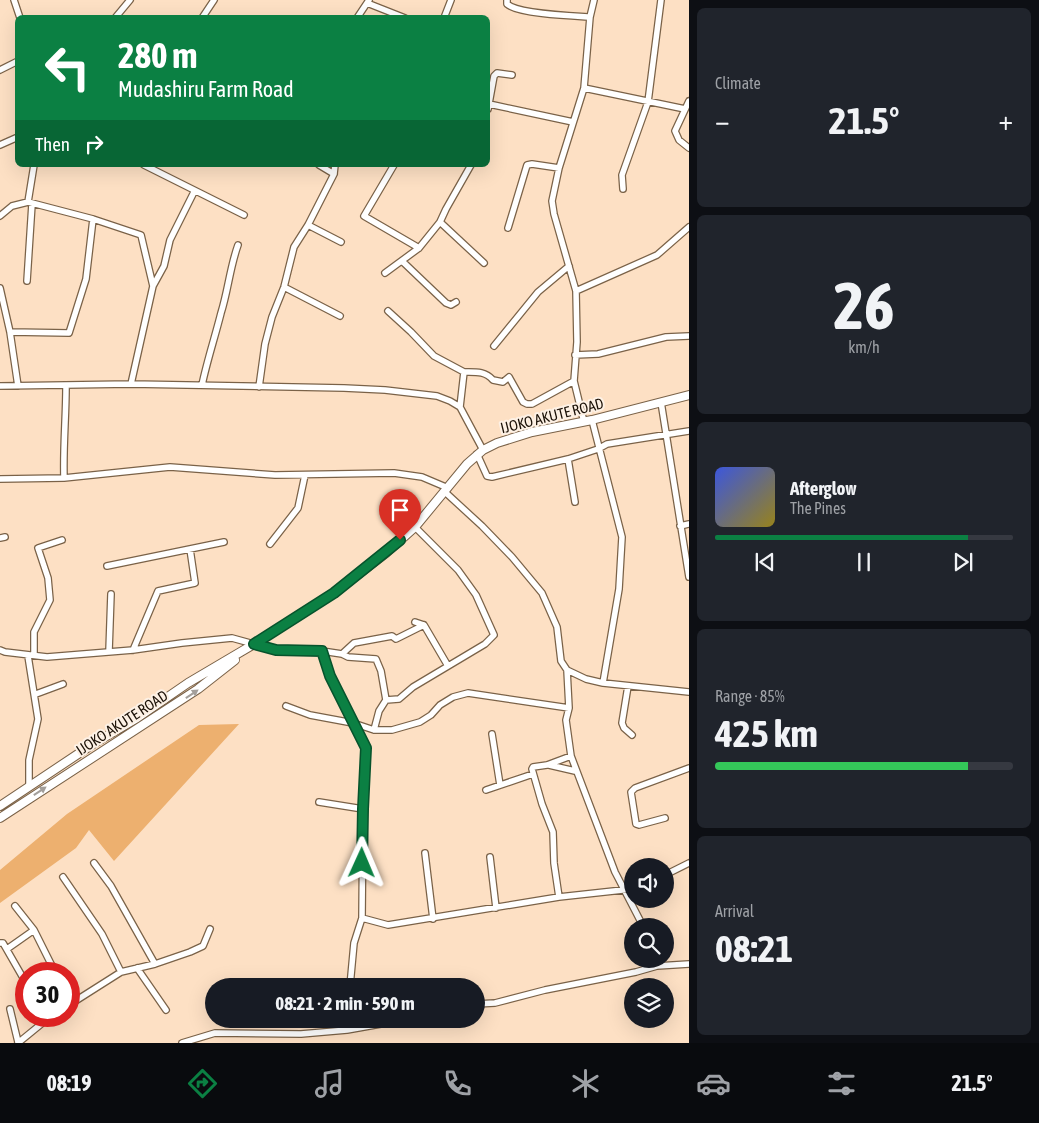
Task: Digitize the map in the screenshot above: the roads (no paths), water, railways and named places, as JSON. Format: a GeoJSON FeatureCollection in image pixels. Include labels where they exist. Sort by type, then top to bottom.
{"type":"FeatureCollection","features":[{"type":"Feature","properties":{"kind":"main road","name":"IJOKO AKUTE ROAD"},"geometry":{"type":"LineString","coordinates":[[1,804],[137,718],[188,682],[254,644],[334,593],[386,553],[415,526],[480,452],[497,443],[532,432],[588,421],[689,395]]}},
{"type":"Feature","properties":{"kind":"main road","name":"IJOKO AKUTE ROAD"},"geometry":{"type":"LineString","coordinates":[[0,818],[198,690],[254,644]]}},
{"type":"Feature","properties":{"kind":"street"},"geometry":{"type":"LineString","coordinates":[[14,0],[19,15]]}},
{"type":"Feature","properties":{"kind":"street"},"geometry":{"type":"LineString","coordinates":[[118,15],[130,0]]}},
{"type":"Feature","properties":{"kind":"street"},"geometry":{"type":"LineString","coordinates":[[204,15],[214,0]]}},
{"type":"Feature","properties":{"kind":"street"},"geometry":{"type":"LineString","coordinates":[[445,15],[451,0]]}},
{"type":"Feature","properties":{"kind":"street"},"geometry":{"type":"LineString","coordinates":[[507,0],[507,4],[510,7],[590,17]]}},
{"type":"Feature","properties":{"kind":"street"},"geometry":{"type":"LineString","coordinates":[[594,0],[590,17],[584,88],[559,168],[552,201],[576,291],[577,342],[574,381],[598,449],[618,521],[622,547],[619,589],[603,683]]}},
{"type":"Feature","properties":{"kind":"street"},"geometry":{"type":"LineString","coordinates":[[623,189],[622,175],[648,102],[661,0]]}},
{"type":"Feature","properties":{"kind":"street"},"geometry":{"type":"LineString","coordinates":[[359,15],[368,1],[398,15]]}},
{"type":"Feature","properties":{"kind":"street"},"geometry":{"type":"LineString","coordinates":[[0,70],[15,62]]}},
{"type":"Feature","properties":{"kind":"street"},"geometry":{"type":"LineString","coordinates":[[490,87],[497,73],[512,75]]}},
{"type":"Feature","properties":{"kind":"street"},"geometry":{"type":"LineString","coordinates":[[584,88],[685,109]]}},
{"type":"Feature","properties":{"kind":"street"},"geometry":{"type":"LineString","coordinates":[[689,101],[675,131],[679,140],[689,148]]}},
{"type":"Feature","properties":{"kind":"street"},"geometry":{"type":"LineString","coordinates":[[490,106],[574,122]]}},
{"type":"Feature","properties":{"kind":"street"},"geometry":{"type":"LineString","coordinates":[[0,145],[15,138]]}},
{"type":"Feature","properties":{"kind":"street"},"geometry":{"type":"LineString","coordinates":[[508,228],[527,165],[559,168]]}},
{"type":"Feature","properties":{"kind":"street"},"geometry":{"type":"LineString","coordinates":[[27,281],[30,203],[34,167]]}},
{"type":"Feature","properties":{"kind":"street"},"geometry":{"type":"LineString","coordinates":[[147,167],[244,216]]}},
{"type":"Feature","properties":{"kind":"street"},"geometry":{"type":"LineString","coordinates":[[156,172],[157,167]]}},
{"type":"Feature","properties":{"kind":"street"},"geometry":{"type":"LineString","coordinates":[[322,167],[334,174]]}},
{"type":"Feature","properties":{"kind":"street"},"geometry":{"type":"LineString","coordinates":[[259,387],[265,344],[272,317],[284,288],[294,247],[308,225],[334,174],[335,167]]}},
{"type":"Feature","properties":{"kind":"street"},"geometry":{"type":"LineString","coordinates":[[393,167],[364,216],[419,248]]}},
{"type":"Feature","properties":{"kind":"street"},"geometry":{"type":"LineString","coordinates":[[385,273],[419,248],[440,222],[469,167]]}},
{"type":"Feature","properties":{"kind":"street"},"geometry":{"type":"LineString","coordinates":[[131,384],[153,286],[164,266],[170,240],[194,192]]}},
{"type":"Feature","properties":{"kind":"street"},"geometry":{"type":"LineString","coordinates":[[0,216],[12,206],[30,203],[93,219],[142,235],[153,286]]}},
{"type":"Feature","properties":{"kind":"street"},"geometry":{"type":"LineString","coordinates":[[10,332],[69,333],[86,280],[93,219]]}},
{"type":"Feature","properties":{"kind":"street"},"geometry":{"type":"LineString","coordinates":[[440,222],[484,263]]}},
{"type":"Feature","properties":{"kind":"street"},"geometry":{"type":"LineString","coordinates":[[308,225],[341,242]]}},
{"type":"Feature","properties":{"kind":"street"},"geometry":{"type":"LineString","coordinates":[[576,291],[657,255],[689,227]]}},
{"type":"Feature","properties":{"kind":"street"},"geometry":{"type":"LineString","coordinates":[[202,385],[212,341],[222,312],[231,265],[238,245]]}},
{"type":"Feature","properties":{"kind":"street"},"geometry":{"type":"LineString","coordinates":[[402,261],[446,303],[451,305],[456,302]]}},
{"type":"Feature","properties":{"kind":"street"},"geometry":{"type":"LineString","coordinates":[[494,346],[538,292],[569,266]]}},
{"type":"Feature","properties":{"kind":"street"},"geometry":{"type":"LineString","coordinates":[[0,288],[10,332],[18,386]]}},
{"type":"Feature","properties":{"kind":"street"},"geometry":{"type":"LineString","coordinates":[[284,288],[340,316]]}},
{"type":"Feature","properties":{"kind":"street"},"geometry":{"type":"LineString","coordinates":[[388,311],[434,356],[464,372],[478,372],[488,375],[493,380],[503,382],[509,377],[523,402],[527,404],[532,404],[574,381]]}},
{"type":"Feature","properties":{"kind":"street"},"geometry":{"type":"LineString","coordinates":[[575,355],[598,354],[666,337],[689,336]]}},
{"type":"Feature","properties":{"kind":"street"},"geometry":{"type":"LineString","coordinates":[[464,372],[460,407],[480,452],[487,476],[492,477],[568,459],[607,444],[689,432]]}},
{"type":"Feature","properties":{"kind":"street"},"geometry":{"type":"LineString","coordinates":[[0,386],[131,384],[394,391],[437,396],[450,400],[460,407]]}},
{"type":"Feature","properties":{"kind":"street"},"geometry":{"type":"LineString","coordinates":[[64,478],[63,452],[66,424],[66,386]]}},
{"type":"Feature","properties":{"kind":"street"},"geometry":{"type":"LineString","coordinates":[[661,402],[689,577]]}},
{"type":"Feature","properties":{"kind":"street"},"geometry":{"type":"LineString","coordinates":[[568,459],[575,502]]}},
{"type":"Feature","properties":{"kind":"street"},"geometry":{"type":"LineString","coordinates":[[0,479],[64,478],[170,467],[222,472],[305,476],[394,473],[422,478],[447,490],[531,578],[542,593],[557,627],[561,661],[567,670],[569,708],[566,720],[571,756],[599,834],[624,891],[559,897],[388,925],[362,918]]}},
{"type":"Feature","properties":{"kind":"street"},"geometry":{"type":"LineString","coordinates":[[270,544],[298,508],[305,476]]}},
{"type":"Feature","properties":{"kind":"street"},"geometry":{"type":"LineString","coordinates":[[680,526],[689,524]]}},
{"type":"Feature","properties":{"kind":"street"},"geometry":{"type":"LineString","coordinates":[[386,700],[399,699],[413,687],[485,644],[494,635],[476,594],[458,570],[415,526]]}},
{"type":"Feature","properties":{"kind":"street"},"geometry":{"type":"LineString","coordinates":[[29,786],[29,760],[38,719],[31,655],[34,632],[50,600],[48,578],[38,548],[62,540]]}},
{"type":"Feature","properties":{"kind":"street"},"geometry":{"type":"LineString","coordinates":[[107,566],[224,542]]}},
{"type":"Feature","properties":{"kind":"street"},"geometry":{"type":"LineString","coordinates":[[133,650],[158,591],[195,583],[190,549]]}},
{"type":"Feature","properties":{"kind":"street"},"geometry":{"type":"LineString","coordinates":[[109,651],[111,594]]}},
{"type":"Feature","properties":{"kind":"street"},"geometry":{"type":"LineString","coordinates":[[415,622],[424,625],[448,666]]}},
{"type":"Feature","properties":{"kind":"street"},"geometry":{"type":"LineString","coordinates":[[342,654],[354,643],[392,636],[396,639],[424,625]]}},
{"type":"Feature","properties":{"kind":"street"},"geometry":{"type":"LineString","coordinates":[[0,650],[46,657],[133,650],[182,642],[232,638],[276,650],[322,651],[342,654],[348,657],[376,659],[381,671],[386,700],[379,711],[374,730]]}},
{"type":"Feature","properties":{"kind":"street"},"geometry":{"type":"LineString","coordinates":[[322,651],[330,676],[366,748],[363,809],[362,918],[354,943],[351,978]]}},
{"type":"Feature","properties":{"kind":"street"},"geometry":{"type":"LineString","coordinates":[[567,670],[586,679],[603,683],[689,692]]}},
{"type":"Feature","properties":{"kind":"street"},"geometry":{"type":"LineString","coordinates":[[36,694],[63,684]]}},
{"type":"Feature","properties":{"kind":"street"},"geometry":{"type":"LineString","coordinates":[[628,686],[622,724],[632,736]]}},
{"type":"Feature","properties":{"kind":"street"},"geometry":{"type":"LineString","coordinates":[[286,706],[310,715],[353,723],[374,730],[392,730],[420,722],[453,697],[468,693],[569,708]]}},
{"type":"Feature","properties":{"kind":"street"},"geometry":{"type":"LineString","coordinates":[[492,734],[500,785]]}},
{"type":"Feature","properties":{"kind":"street"},"geometry":{"type":"LineString","coordinates":[[559,897],[554,863],[553,832],[533,774],[533,767],[547,765],[571,756]]}},
{"type":"Feature","properties":{"kind":"street"},"geometry":{"type":"LineString","coordinates":[[547,765],[576,771]]}},
{"type":"Feature","properties":{"kind":"street"},"geometry":{"type":"LineString","coordinates":[[665,818],[639,825],[636,824],[631,792],[635,788],[689,768]]}},
{"type":"Feature","properties":{"kind":"street"},"geometry":{"type":"LineString","coordinates":[[486,790],[533,774]]}},
{"type":"Feature","properties":{"kind":"street"},"geometry":{"type":"LineString","coordinates":[[319,802],[363,809]]}},
{"type":"Feature","properties":{"kind":"street"},"geometry":{"type":"LineString","coordinates":[[425,853],[433,919]]}},
{"type":"Feature","properties":{"kind":"street"},"geometry":{"type":"LineString","coordinates":[[490,857],[496,908]]}},
{"type":"Feature","properties":{"kind":"street"},"geometry":{"type":"LineString","coordinates":[[94,863],[111,886],[155,964]]}},
{"type":"Feature","properties":{"kind":"street"},"geometry":{"type":"LineString","coordinates":[[674,870],[689,863]]}},
{"type":"Feature","properties":{"kind":"street"},"geometry":{"type":"LineString","coordinates":[[63,877],[102,934],[121,972]]}},
{"type":"Feature","properties":{"kind":"street"},"geometry":{"type":"LineString","coordinates":[[15,906],[34,930],[50,962]]}},
{"type":"Feature","properties":{"kind":"street"},"geometry":{"type":"LineString","coordinates":[[80,998],[121,972],[155,964],[203,946],[210,929]]}},
{"type":"Feature","properties":{"kind":"street"},"geometry":{"type":"LineString","coordinates":[[7,949],[34,930]]}},
{"type":"Feature","properties":{"kind":"street"},"geometry":{"type":"LineString","coordinates":[[0,943],[3,943],[15,963]]}},
{"type":"Feature","properties":{"kind":"street"},"geometry":{"type":"LineString","coordinates":[[674,965],[689,964]]}},
{"type":"Feature","properties":{"kind":"street"},"geometry":{"type":"LineString","coordinates":[[137,968],[166,1010]]}},
{"type":"Feature","properties":{"kind":"street"},"geometry":{"type":"LineString","coordinates":[[485,1004],[495,1003],[545,990],[649,968]]}},
{"type":"Feature","properties":{"kind":"street"},"geometry":{"type":"LineString","coordinates":[[10,1009],[18,1042],[35,1027]]}},
{"type":"Feature","properties":{"kind":"street"},"geometry":{"type":"LineString","coordinates":[[182,1043],[215,1033],[301,1034],[358,1028]]}}]}
